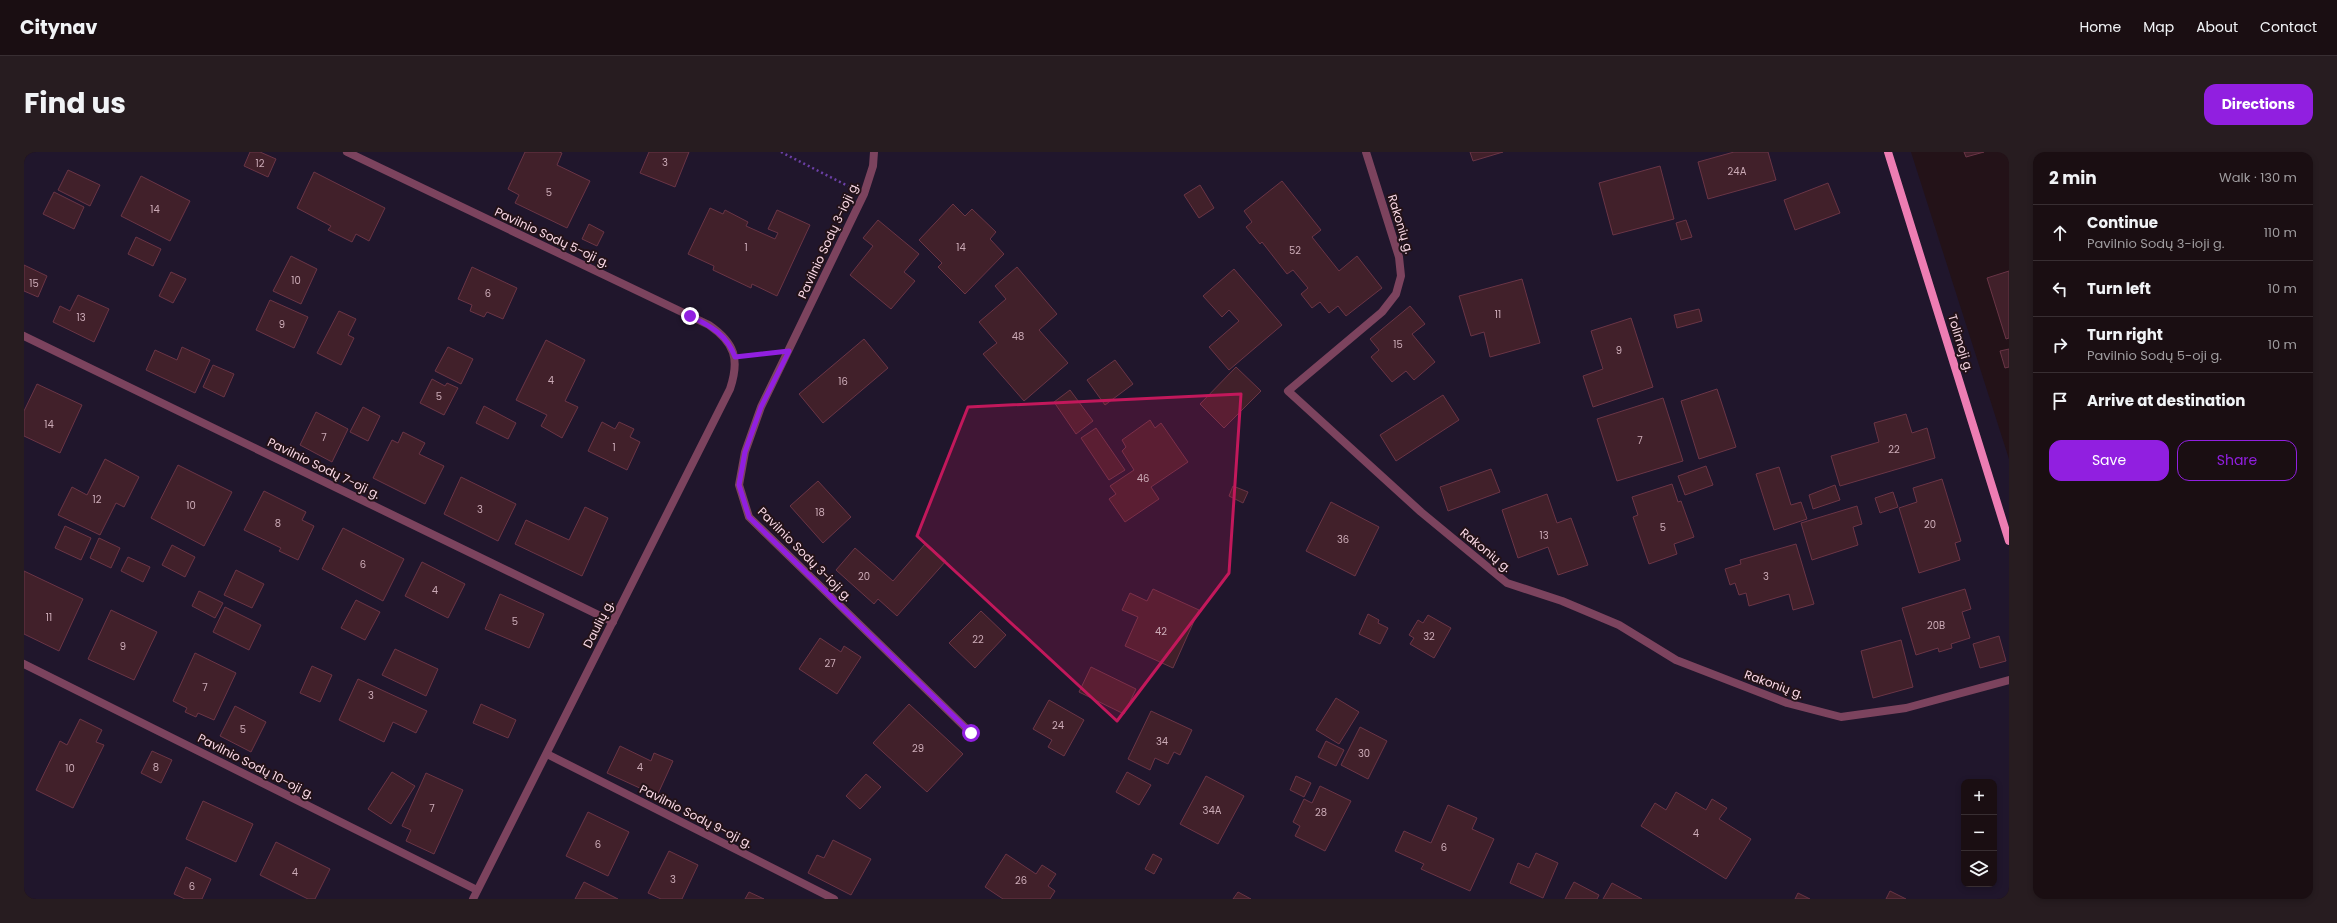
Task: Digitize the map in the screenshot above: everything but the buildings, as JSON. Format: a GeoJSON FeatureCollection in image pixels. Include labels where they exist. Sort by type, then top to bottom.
{"type":"FeatureCollection","features":[{"type":"Feature","properties":{"kind":"street","name":"Pavilnio Sodų 5-oji g."},"geometry":{"type":"LineString","coordinates":[[347,152],[709,325],[723,335],[731,346],[735,357]]}},
{"type":"Feature","properties":{"kind":"street","name":"Pavilnio Sodų 3-ioji g."},"geometry":{"type":"LineString","coordinates":[[874,152],[873,166],[864,194],[761,407],[745,452],[739,485],[749,517],[971,733]]}},
{"type":"Feature","properties":{"kind":"street","name":"Rakonių g."},"geometry":{"type":"LineString","coordinates":[[1366,152],[1399,257],[1400,276],[1396,294],[1382,312],[1288,391],[1421,512],[1507,583],[1562,601],[1619,625],[1676,660],[1787,703],[1841,717],[1906,708],[2009,680]]}},
{"type":"Feature","properties":{"kind":"street","name":"Tolimoji g."},"geometry":{"type":"LineString","coordinates":[[1888,152],[2009,541]]}},
{"type":"Feature","properties":{"kind":"street","name":"Pavilnio Sodų 7-oji g."},"geometry":{"type":"LineString","coordinates":[[24,336],[613,622]]}},
{"type":"Feature","properties":{"kind":"street","name":"Daulių g."},"geometry":{"type":"LineString","coordinates":[[473,899],[730,389],[735,374],[735,357]]}},
{"type":"Feature","properties":{"kind":"street","name":"Pavilnio Sodų 10-oji g."},"geometry":{"type":"LineString","coordinates":[[24,664],[477,890]]}},
{"type":"Feature","properties":{"kind":"street","name":"Pavilnio Sodų 9-oji g."},"geometry":{"type":"LineString","coordinates":[[547,754],[834,899]]}},
{"type":"Feature","properties":{"kind":"path"},"geometry":{"type":"LineString","coordinates":[[781,152],[864,194]]}},
{"type":"Feature","properties":{"kind":"path"},"geometry":{"type":"LineString","coordinates":[[735,357],[789,351]]}},
{"type":"Feature","properties":{"kind":"highlighted area"},"geometry":{"type":"Polygon","coordinates":[[[1241,394],[1229,573],[1117,721],[917,536],[968,407],[1241,394]]]}},
{"type":"Feature","properties":{"kind":"shaded area"},"geometry":{"type":"Polygon","coordinates":[[[24,152],[1911,152],[2009,459],[2009,899],[24,899],[24,152]]]}},
{"type":"Feature","properties":{"kind":"route"},"geometry":{"type":"LineString","coordinates":[[690,316],[709,325],[723,335],[731,346],[735,357],[789,351],[761,407],[745,452],[739,485],[749,517],[971,733]]}}]}
